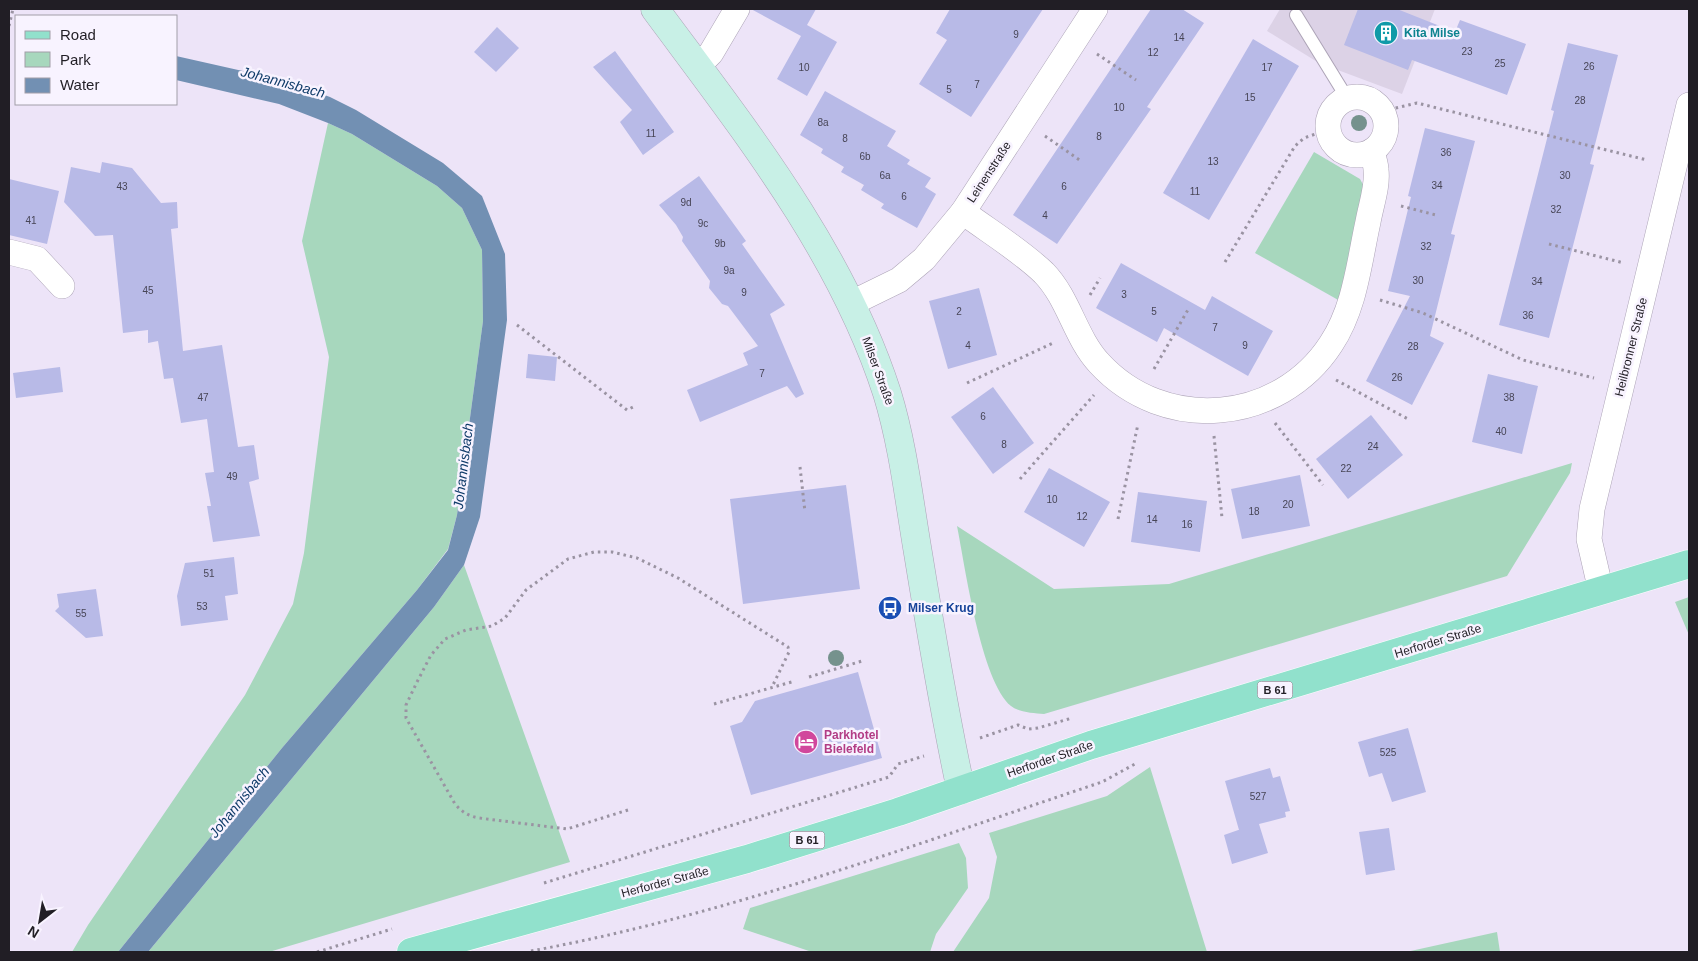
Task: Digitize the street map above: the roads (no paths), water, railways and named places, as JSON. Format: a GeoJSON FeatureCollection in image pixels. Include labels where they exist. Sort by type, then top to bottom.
{"type":"FeatureCollection","features":[{"type":"Feature","properties":{"kind":"main road","name":"Milser Straße"},"geometry":{"type":"LineString","coordinates":[[655,9],[815,235],[852,303],[887,392],[897,429],[935,656],[961,790]]}},
{"type":"Feature","properties":{"kind":"main road","name":"Herforder Straße"},"geometry":{"type":"LineString","coordinates":[[411,952],[747,860],[1091,745],[1689,564]]}},
{"type":"Feature","properties":{"kind":"street"},"geometry":{"type":"LineString","coordinates":[[697,67],[711,53],[737,9]]}},
{"type":"Feature","properties":{"kind":"street","name":"Leinenstraße"},"geometry":{"type":"LineString","coordinates":[[852,303],[899,280],[924,259],[963,212],[1095,9]]}},
{"type":"Feature","properties":{"kind":"street"},"geometry":{"type":"LineString","coordinates":[[1361,96],[1369,99],[1383,111],[1386,129],[1379,146],[1372,151],[1353,155],[1336,147],[1328,130],[1330,112],[1336,104],[1347,98],[1361,96]]}},
{"type":"Feature","properties":{"kind":"street","name":"Heilbronner Straße"},"geometry":{"type":"LineString","coordinates":[[1602,591],[1589,539],[1592,509],[1689,105]]}},
{"type":"Feature","properties":{"kind":"street"},"geometry":{"type":"LineString","coordinates":[[963,212],[1017,250],[1045,274],[1062,298],[1078,331],[1100,364],[1112,374],[1142,395],[1181,408],[1212,412],[1230,411],[1259,402],[1296,381],[1312,367],[1337,335],[1353,294],[1372,199],[1376,170],[1372,151]]}},
{"type":"Feature","properties":{"kind":"street"},"geometry":{"type":"LineString","coordinates":[[9,252],[37,259],[62,286]]}},
{"type":"Feature","properties":{"kind":"lane"},"geometry":{"type":"LineString","coordinates":[[1296,15],[1347,98]]}},
{"type":"Feature","properties":{"kind":"water","name":"Johannisbach"},"geometry":{"type":"Polygon","coordinates":[[[178,56],[282,80],[330,97],[356,110],[443,163],[482,196],[505,254],[507,320],[480,517],[464,565],[434,607],[148,952],[118,952],[282,748],[417,590],[448,550],[457,515],[483,321],[482,250],[462,208],[437,186],[352,134],[279,104],[178,80],[178,56]]]}},
{"type":"Feature","properties":{"kind":"place","name":"Kita Milse"},"geometry":{"type":"Point","coordinates":[1386,33]}},
{"type":"Feature","properties":{"kind":"place","name":"Milser Krug"},"geometry":{"type":"Point","coordinates":[890,608]}},
{"type":"Feature","properties":{"kind":"place","name":"Parkhotel Bielefeld"},"geometry":{"type":"Point","coordinates":[806,742]}}]}
